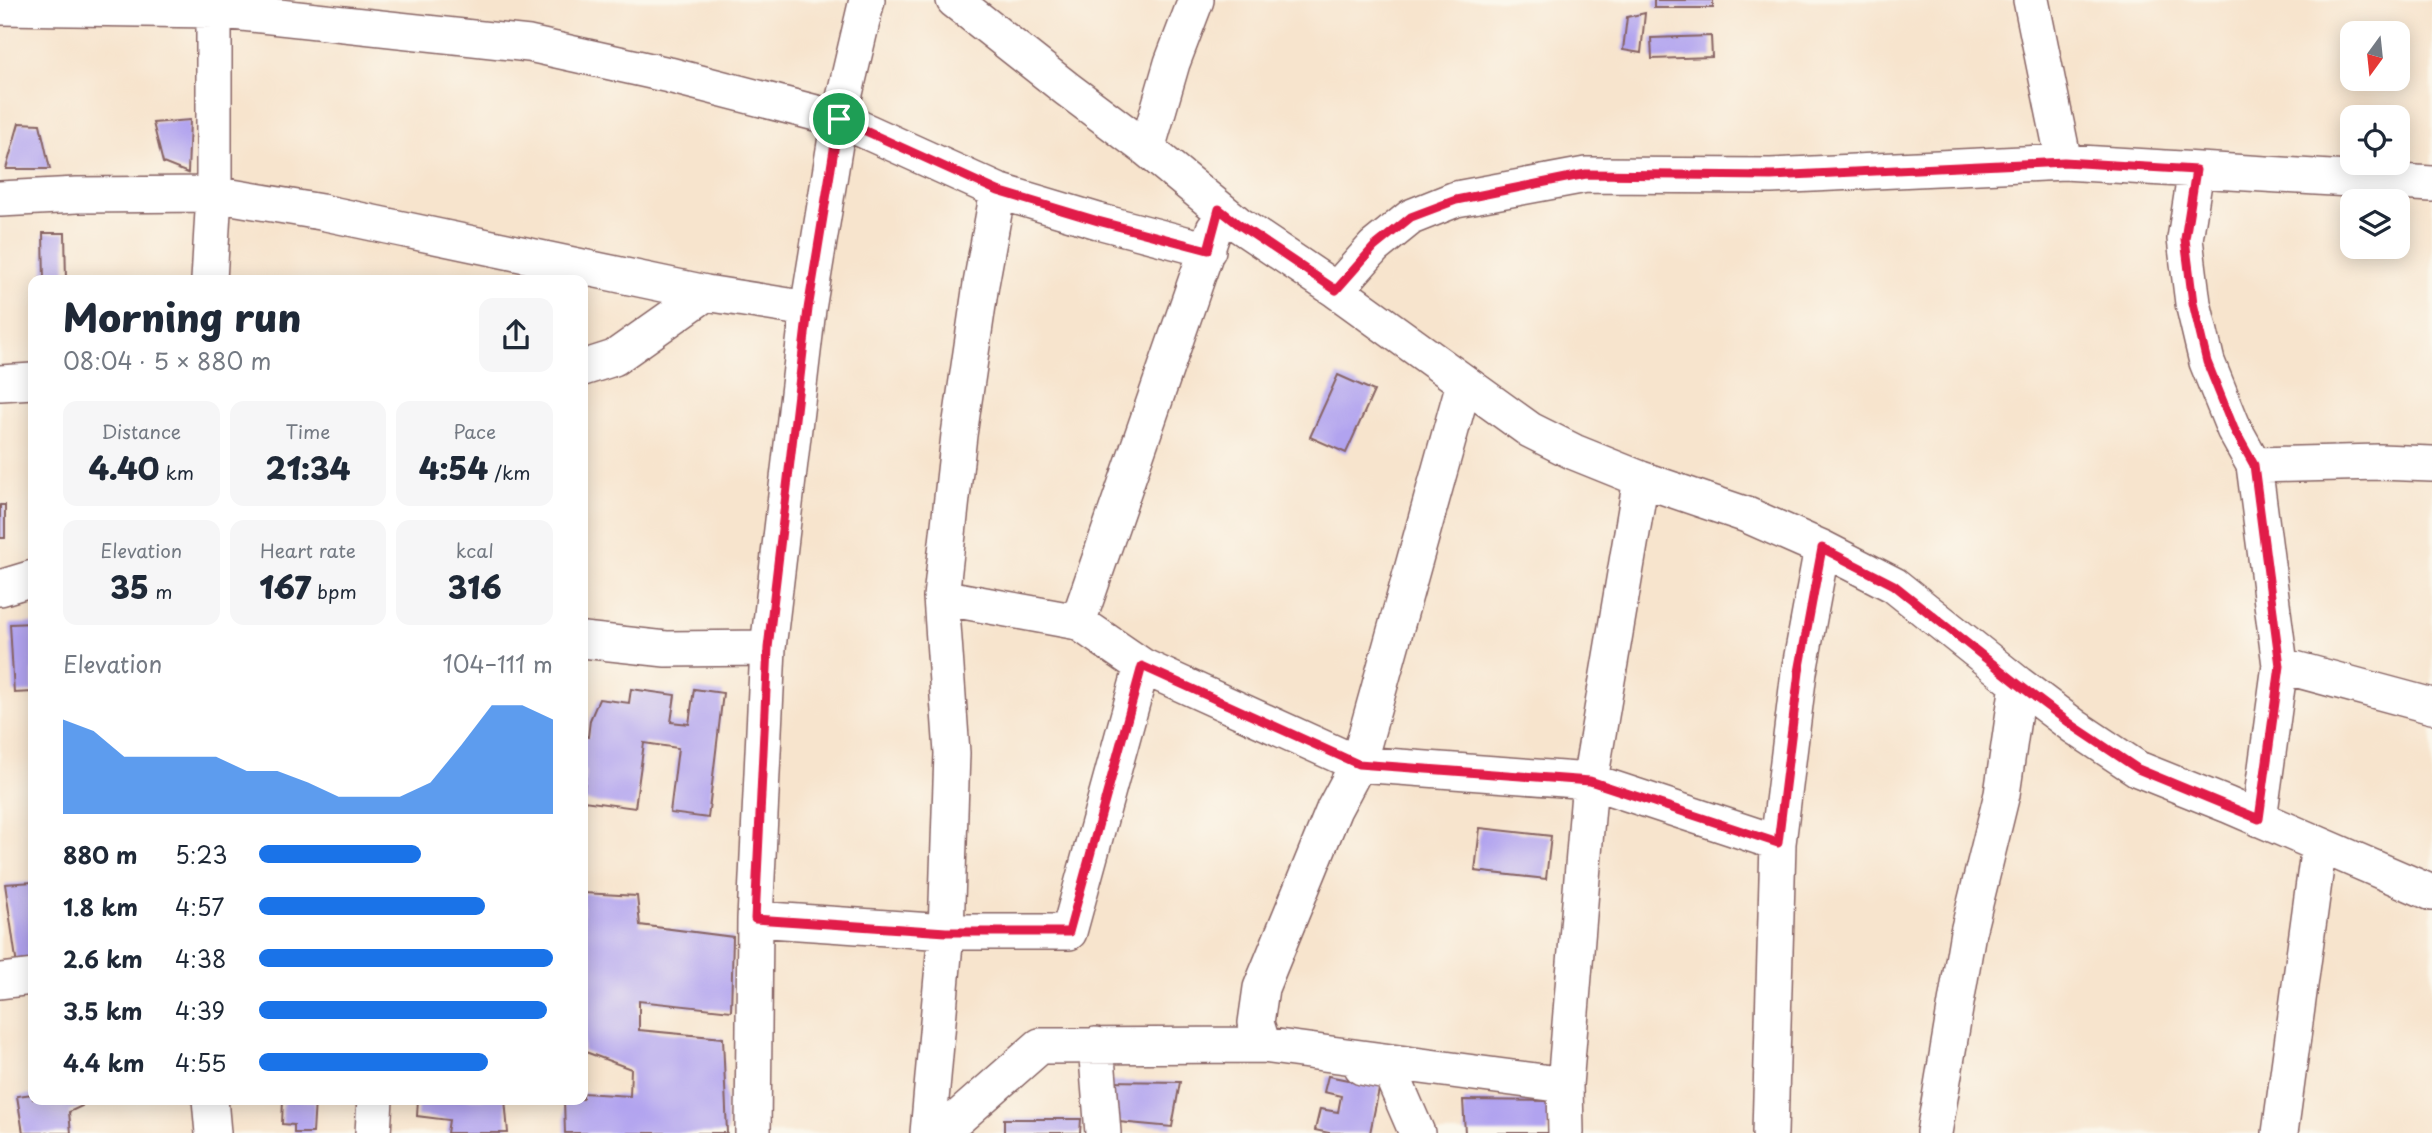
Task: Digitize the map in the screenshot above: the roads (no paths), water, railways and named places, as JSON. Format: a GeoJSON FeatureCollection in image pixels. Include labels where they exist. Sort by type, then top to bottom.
{"type":"FeatureCollection","features":[{"type":"Feature","properties":{"kind":"street"},"geometry":{"type":"LineString","coordinates":[[753,1133],[755,919],[768,648],[808,309],[839,119],[867,0]]}},
{"type":"Feature","properties":{"kind":"street"},"geometry":{"type":"LineString","coordinates":[[1147,149],[1172,63],[1196,0]]}},
{"type":"Feature","properties":{"kind":"street"},"geometry":{"type":"LineString","coordinates":[[2031,0],[2064,162]]}},
{"type":"Feature","properties":{"kind":"street"},"geometry":{"type":"LineString","coordinates":[[209,275],[214,194],[214,5]]}},
{"type":"Feature","properties":{"kind":"street"},"geometry":{"type":"LineString","coordinates":[[0,7],[214,5],[529,44],[669,75],[839,119],[998,191],[1208,250]]}},
{"type":"Feature","properties":{"kind":"street"},"geometry":{"type":"LineString","coordinates":[[976,6],[1067,89],[1147,149],[1238,224],[1336,290],[1530,430],[1574,452],[1641,479],[1746,515],[1822,548],[1894,585],[2075,727],[2138,769],[2432,893]]}},
{"type":"Feature","properties":{"kind":"street"},"geometry":{"type":"LineString","coordinates":[[1336,290],[1374,247],[1411,217],[1456,200],[1586,174],[1771,176],[2064,162],[2432,184]]}},
{"type":"Feature","properties":{"kind":"street"},"geometry":{"type":"LineString","coordinates":[[2196,170],[2185,239],[2193,303],[2207,362],[2234,429],[2254,465],[2280,666],[2259,819]]}},
{"type":"Feature","properties":{"kind":"street"},"geometry":{"type":"LineString","coordinates":[[928,1133],[946,932],[951,753],[941,597],[961,421],[998,191]]}},
{"type":"Feature","properties":{"kind":"street"},"geometry":{"type":"LineString","coordinates":[[0,200],[77,195],[214,194],[321,212],[706,293],[808,309]]}},
{"type":"Feature","properties":{"kind":"street"},"geometry":{"type":"LineString","coordinates":[[1078,622],[1208,250],[1219,209]]}},
{"type":"Feature","properties":{"kind":"street"},"geometry":{"type":"LineString","coordinates":[[588,366],[614,358],[706,293]]}},
{"type":"Feature","properties":{"kind":"street"},"geometry":{"type":"LineString","coordinates":[[0,383],[28,381]]}},
{"type":"Feature","properties":{"kind":"street"},"geometry":{"type":"LineString","coordinates":[[1263,1045],[1256,1023],[1261,988],[1334,809],[1358,764],[1464,383]]}},
{"type":"Feature","properties":{"kind":"street"},"geometry":{"type":"LineString","coordinates":[[2254,465],[2380,462],[2432,464]]}},
{"type":"Feature","properties":{"kind":"street"},"geometry":{"type":"LineString","coordinates":[[1566,1133],[1566,1085],[1590,781],[1641,479]]}},
{"type":"Feature","properties":{"kind":"street"},"geometry":{"type":"LineString","coordinates":[[1770,1133],[1778,843],[1799,672],[1822,548]]}},
{"type":"Feature","properties":{"kind":"street"},"geometry":{"type":"LineString","coordinates":[[0,588],[28,580]]}},
{"type":"Feature","properties":{"kind":"street"},"geometry":{"type":"LineString","coordinates":[[941,597],[1078,622],[1142,666],[1358,764],[1590,781],[1778,843]]}},
{"type":"Feature","properties":{"kind":"street"},"geometry":{"type":"LineString","coordinates":[[588,641],[666,649],[768,648]]}},
{"type":"Feature","properties":{"kind":"street"},"geometry":{"type":"LineString","coordinates":[[755,919],[946,932],[1069,932],[1142,666]]}},
{"type":"Feature","properties":{"kind":"street"},"geometry":{"type":"LineString","coordinates":[[2280,666],[2432,706]]}},
{"type":"Feature","properties":{"kind":"street"},"geometry":{"type":"LineString","coordinates":[[1934,1133],[1968,932],[2001,794],[2018,684]]}},
{"type":"Feature","properties":{"kind":"street"},"geometry":{"type":"LineString","coordinates":[[2280,1133],[2319,845]]}},
{"type":"Feature","properties":{"kind":"street"},"geometry":{"type":"LineString","coordinates":[[0,981],[28,978]]}},
{"type":"Feature","properties":{"kind":"street"},"geometry":{"type":"LineString","coordinates":[[1096,1045],[1103,1133]]}},
{"type":"Feature","properties":{"kind":"street"},"geometry":{"type":"LineString","coordinates":[[1263,1045],[1391,1073],[1417,1133]]}},
{"type":"Feature","properties":{"kind":"street"},"geometry":{"type":"LineString","coordinates":[[941,1133],[1040,1046],[1263,1045],[1566,1085]]}},
{"type":"Feature","properties":{"kind":"street"},"geometry":{"type":"LineString","coordinates":[[211,1105],[213,1133]]}},
{"type":"Feature","properties":{"kind":"street"},"geometry":{"type":"LineString","coordinates":[[373,1133],[375,1105]]}}]}
